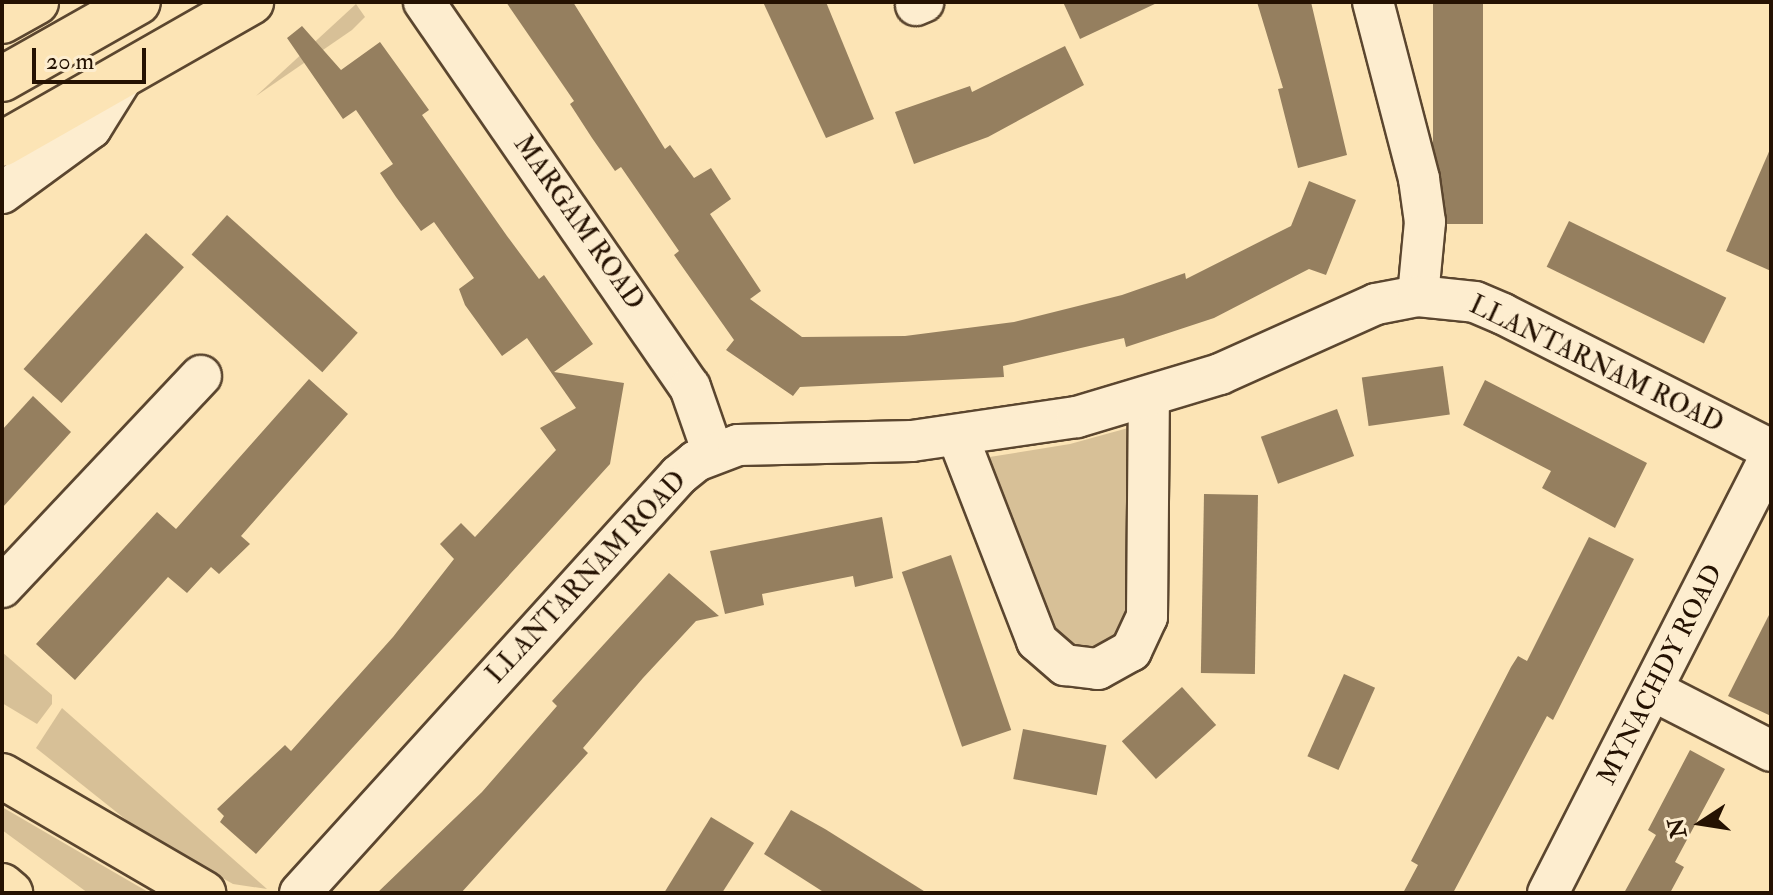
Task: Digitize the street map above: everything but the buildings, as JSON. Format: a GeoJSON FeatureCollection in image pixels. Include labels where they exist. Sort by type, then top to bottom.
{"type":"FeatureCollection","features":[{"type":"Feature","properties":{"kind":"main road"},"geometry":{"type":"LineString","coordinates":[[2,21],[36,2]]}},
{"type":"Feature","properties":{"kind":"main road"},"geometry":{"type":"LineString","coordinates":[[2,79],[138,2]]}},
{"type":"Feature","properties":{"kind":"main road"},"geometry":{"type":"LineString","coordinates":[[2,144],[251,2]]}},
{"type":"Feature","properties":{"kind":"main road"},"geometry":{"type":"LineString","coordinates":[[2,776],[203,893]]}},
{"type":"Feature","properties":{"kind":"main road"},"geometry":{"type":"LineString","coordinates":[[2,886],[10,893]]}},
{"type":"Feature","properties":{"kind":"street","name":"MARGAM ROAD"},"geometry":{"type":"LineString","coordinates":[[424,2],[690,387],[713,453]]}},
{"type":"Feature","properties":{"kind":"street"},"geometry":{"type":"LineString","coordinates":[[1373,2],[1419,179],[1425,222],[1418,296]]}},
{"type":"Feature","properties":{"kind":"street"},"geometry":{"type":"LineString","coordinates":[[2,193],[91,128],[124,75]]}},
{"type":"Feature","properties":{"kind":"street","name":"LLANTARNAM ROAD"},"geometry":{"type":"LineString","coordinates":[[300,893],[679,475],[713,453],[768,442],[848,444],[958,437],[1051,422],[1149,398],[1245,364],[1376,304],[1418,296],[1475,302],[1503,314],[1771,452]]}},
{"type":"Feature","properties":{"kind":"street"},"geometry":{"type":"LineString","coordinates":[[2,587],[201,376]]}},
{"type":"Feature","properties":{"kind":"street"},"geometry":{"type":"LineString","coordinates":[[958,437],[1037,641],[1065,665],[1098,669],[1131,651],[1147,617],[1149,398]]}},
{"type":"Feature","properties":{"kind":"street","name":"MYNACHDY ROAD"},"geometry":{"type":"LineString","coordinates":[[1548,893],[1654,691],[1771,452]]}},
{"type":"Feature","properties":{"kind":"street"},"geometry":{"type":"LineString","coordinates":[[1654,691],[1771,751]]}},
{"type":"Feature","properties":{"kind":"shaded area"},"geometry":{"type":"Polygon","coordinates":[[[356,4],[365,17],[352,30],[256,96],[356,4]]]}},
{"type":"Feature","properties":{"kind":"shaded area"},"geometry":{"type":"Polygon","coordinates":[[[1139,425],[1143,579],[1124,636],[1087,654],[1052,637],[977,459],[1070,444],[1139,425]]]}},
{"type":"Feature","properties":{"kind":"shaded area"},"geometry":{"type":"Polygon","coordinates":[[[2,652],[52,695],[52,704],[37,724],[2,703],[2,652]]]}},
{"type":"Feature","properties":{"kind":"shaded area"},"geometry":{"type":"Polygon","coordinates":[[[62,708],[267,889],[233,884],[144,834],[36,748],[62,708]]]}},
{"type":"Feature","properties":{"kind":"shaded area"},"geometry":{"type":"Polygon","coordinates":[[[2,807],[150,893],[88,893],[2,830],[2,807]]]}}]}
